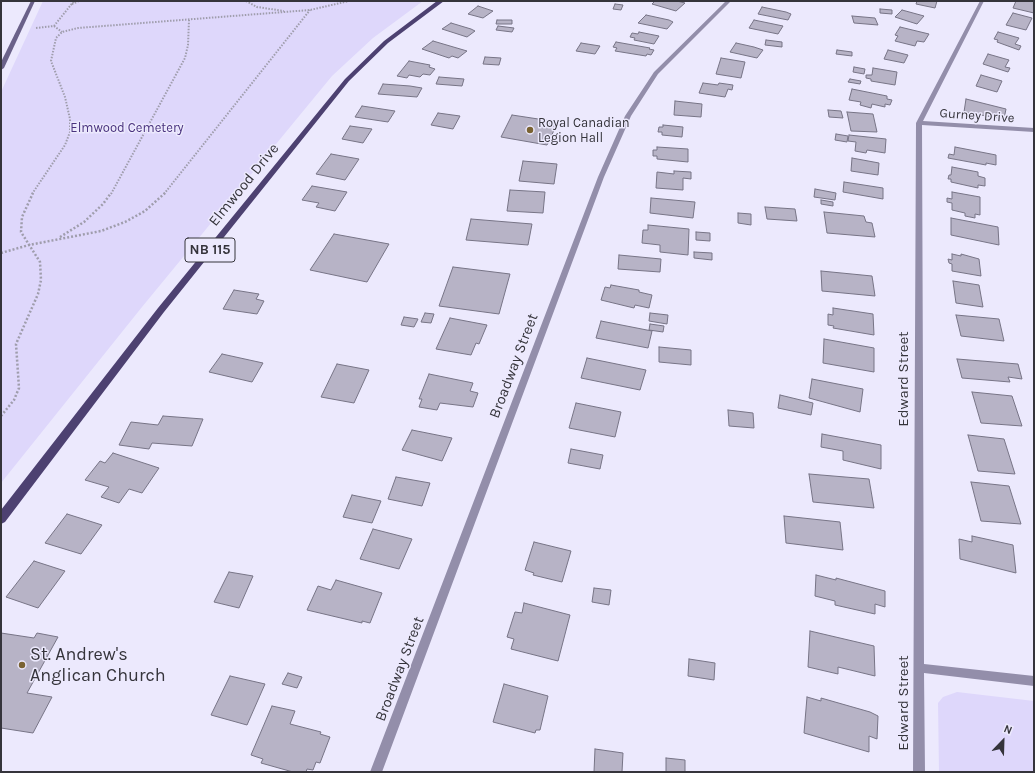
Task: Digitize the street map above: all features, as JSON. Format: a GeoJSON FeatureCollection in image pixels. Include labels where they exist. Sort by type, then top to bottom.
{"type":"FeatureCollection","features":[{"type":"Feature","properties":{"kind":"main road"},"geometry":{"type":"LineString","coordinates":[[1,68],[33,1]]}},
{"type":"Feature","properties":{"kind":"main road","name":"Elmwood Drive"},"geometry":{"type":"LineString","coordinates":[[1,519],[166,304],[347,80],[386,42],[441,1]]}},
{"type":"Feature","properties":{"kind":"street","name":"Broadway Street"},"geometry":{"type":"LineString","coordinates":[[376,772],[595,192],[628,116],[656,73],[729,1]]}},
{"type":"Feature","properties":{"kind":"street","name":"Edward Street"},"geometry":{"type":"LineString","coordinates":[[919,772],[919,123],[982,1]]}},
{"type":"Feature","properties":{"kind":"street","name":"Gurney Drive"},"geometry":{"type":"LineString","coordinates":[[919,123],[1034,130]]}},
{"type":"Feature","properties":{"kind":"street"},"geometry":{"type":"LineString","coordinates":[[919,668],[1034,681]]}},
{"type":"Feature","properties":{"kind":"path"},"geometry":{"type":"LineString","coordinates":[[54,26],[74,1]]}},
{"type":"Feature","properties":{"kind":"path"},"geometry":{"type":"LineString","coordinates":[[72,5],[79,1]]}},
{"type":"Feature","properties":{"kind":"path"},"geometry":{"type":"LineString","coordinates":[[246,1],[257,7],[288,12]]}},
{"type":"Feature","properties":{"kind":"path"},"geometry":{"type":"LineString","coordinates":[[1,416],[14,400],[19,388],[16,344],[38,294],[41,280],[40,262],[21,232],[22,217],[31,195],[65,145],[70,132],[70,119],[65,97],[52,61],[52,51],[56,38],[62,32],[78,28],[310,10],[349,1]]}},
{"type":"Feature","properties":{"kind":"path"},"geometry":{"type":"LineString","coordinates":[[1,253],[29,245],[101,230],[125,222],[145,211],[158,199],[310,10]]}},
{"type":"Feature","properties":{"kind":"path"},"geometry":{"type":"LineString","coordinates":[[58,239],[84,222],[112,192],[185,58],[188,45],[190,20]]}},
{"type":"Feature","properties":{"kind":"path"},"geometry":{"type":"LineString","coordinates":[[19,29],[54,26],[62,32]]}},
{"type":"Feature","properties":{"kind":"green space","name":"Elmwood Cemetery"},"geometry":{"type":"Polygon","coordinates":[[[43,1],[423,1],[373,38],[332,76],[142,307],[1,483],[1,92],[43,1]]]}},
{"type":"Feature","properties":{"kind":"green space"},"geometry":{"type":"Polygon","coordinates":[[[957,692],[1034,701],[1034,772],[939,772],[938,703],[943,697],[957,692]]]}},
{"type":"Feature","properties":{"kind":"building"},"geometry":{"type":"Polygon","coordinates":[[[655,1],[677,1],[685,3],[676,11],[652,4],[655,1]]]}},
{"type":"Feature","properties":{"kind":"building"},"geometry":{"type":"Polygon","coordinates":[[[917,1],[937,1],[935,8],[916,4],[917,1]]]}},
{"type":"Feature","properties":{"kind":"building"},"geometry":{"type":"Polygon","coordinates":[[[1016,1],[1034,1],[1034,13],[1013,8],[1016,1]]]}},
{"type":"Feature","properties":{"kind":"building"},"geometry":{"type":"Polygon","coordinates":[[[615,4],[623,5],[621,10],[613,9],[615,4]]]}},
{"type":"Feature","properties":{"kind":"building"},"geometry":{"type":"Polygon","coordinates":[[[478,6],[493,11],[483,18],[468,14],[478,6]]]}},
{"type":"Feature","properties":{"kind":"building"},"geometry":{"type":"Polygon","coordinates":[[[762,7],[791,14],[788,20],[758,14],[762,7]]]}},
{"type":"Feature","properties":{"kind":"building"},"geometry":{"type":"Polygon","coordinates":[[[880,9],[892,10],[892,14],[880,13],[880,9]]]}},
{"type":"Feature","properties":{"kind":"building"},"geometry":{"type":"Polygon","coordinates":[[[902,10],[924,16],[917,24],[895,17],[902,10]]]}},
{"type":"Feature","properties":{"kind":"building"},"geometry":{"type":"Polygon","coordinates":[[[1013,13],[1032,18],[1026,30],[1006,25],[1013,13]]]}},
{"type":"Feature","properties":{"kind":"building"},"geometry":{"type":"Polygon","coordinates":[[[646,15],[673,22],[667,29],[638,23],[646,15]]]}},
{"type":"Feature","properties":{"kind":"building"},"geometry":{"type":"Polygon","coordinates":[[[852,16],[875,18],[878,25],[854,23],[852,16]]]}},
{"type":"Feature","properties":{"kind":"building"},"geometry":{"type":"Polygon","coordinates":[[[497,20],[512,20],[512,24],[496,24],[497,20]]]}},
{"type":"Feature","properties":{"kind":"building"},"geometry":{"type":"Polygon","coordinates":[[[754,20],[783,26],[778,34],[749,28],[754,20]]]}},
{"type":"Feature","properties":{"kind":"building"},"geometry":{"type":"Polygon","coordinates":[[[451,23],[475,31],[467,37],[442,29],[451,23]]]}},
{"type":"Feature","properties":{"kind":"building"},"geometry":{"type":"Polygon","coordinates":[[[498,26],[514,28],[512,32],[496,30],[498,26]]]}},
{"type":"Feature","properties":{"kind":"building"},"geometry":{"type":"Polygon","coordinates":[[[900,27],[929,34],[924,42],[917,41],[915,46],[895,41],[898,36],[895,35],[900,27]]]}},
{"type":"Feature","properties":{"kind":"building"},"geometry":{"type":"Polygon","coordinates":[[[639,32],[659,36],[654,44],[634,40],[635,38],[630,37],[632,33],[638,34],[639,32]]]}},
{"type":"Feature","properties":{"kind":"building"},"geometry":{"type":"Polygon","coordinates":[[[998,32],[1019,38],[1015,44],[1021,46],[1019,50],[997,42],[998,40],[994,39],[998,32]]]}},
{"type":"Feature","properties":{"kind":"building"},"geometry":{"type":"Polygon","coordinates":[[[766,40],[782,42],[782,47],[765,45],[766,40]]]}},
{"type":"Feature","properties":{"kind":"building"},"geometry":{"type":"Polygon","coordinates":[[[433,41],[467,51],[458,58],[452,56],[449,58],[422,49],[433,41]]]}},
{"type":"Feature","properties":{"kind":"building"},"geometry":{"type":"Polygon","coordinates":[[[616,42],[654,50],[651,55],[647,54],[646,56],[615,51],[617,48],[613,47],[616,42]]]}},
{"type":"Feature","properties":{"kind":"building"},"geometry":{"type":"Polygon","coordinates":[[[581,43],[600,46],[595,54],[576,51],[581,43]]]}},
{"type":"Feature","properties":{"kind":"building"},"geometry":{"type":"Polygon","coordinates":[[[736,43],[763,50],[757,58],[730,52],[736,43]]]}},
{"type":"Feature","properties":{"kind":"building"},"geometry":{"type":"Polygon","coordinates":[[[837,50],[852,52],[852,56],[836,54],[837,50]]]}},
{"type":"Feature","properties":{"kind":"building"},"geometry":{"type":"Polygon","coordinates":[[[888,50],[908,55],[904,63],[884,59],[888,50]]]}},
{"type":"Feature","properties":{"kind":"building"},"geometry":{"type":"Polygon","coordinates":[[[988,54],[1009,60],[1005,67],[1010,68],[1008,72],[983,64],[988,54]]]}},
{"type":"Feature","properties":{"kind":"building"},"geometry":{"type":"Polygon","coordinates":[[[485,57],[501,58],[499,65],[483,64],[485,57]]]}},
{"type":"Feature","properties":{"kind":"building"},"geometry":{"type":"Polygon","coordinates":[[[721,58],[745,62],[741,78],[716,74],[721,58]]]}},
{"type":"Feature","properties":{"kind":"building"},"geometry":{"type":"Polygon","coordinates":[[[409,61],[430,65],[429,67],[435,69],[430,75],[423,74],[420,77],[409,75],[407,78],[397,76],[409,61]]]}},
{"type":"Feature","properties":{"kind":"building"},"geometry":{"type":"Polygon","coordinates":[[[854,67],[865,69],[864,74],[853,72],[854,67]]]}},
{"type":"Feature","properties":{"kind":"building"},"geometry":{"type":"Polygon","coordinates":[[[873,68],[897,72],[895,85],[871,81],[871,79],[866,78],[866,75],[872,75],[873,68]]]}},
{"type":"Feature","properties":{"kind":"building"},"geometry":{"type":"Polygon","coordinates":[[[981,75],[1002,81],[997,92],[976,86],[981,75]]]}},
{"type":"Feature","properties":{"kind":"building"},"geometry":{"type":"Polygon","coordinates":[[[439,77],[464,79],[462,86],[436,84],[439,77]]]}},
{"type":"Feature","properties":{"kind":"building"},"geometry":{"type":"Polygon","coordinates":[[[850,79],[861,81],[860,84],[848,82],[850,79]]]}},
{"type":"Feature","properties":{"kind":"building"},"geometry":{"type":"Polygon","coordinates":[[[703,83],[733,85],[732,90],[728,89],[725,97],[699,93],[703,83]]]}},
{"type":"Feature","properties":{"kind":"building"},"geometry":{"type":"Polygon","coordinates":[[[383,84],[422,88],[417,97],[378,94],[383,84]]]}},
{"type":"Feature","properties":{"kind":"building"},"geometry":{"type":"Polygon","coordinates":[[[852,89],[887,96],[887,99],[892,100],[890,105],[885,104],[885,107],[872,104],[871,108],[860,105],[861,102],[849,100],[852,89]]]}},
{"type":"Feature","properties":{"kind":"building"},"geometry":{"type":"Polygon","coordinates":[[[966,99],[1006,109],[1004,119],[964,112],[966,99]]]}},
{"type":"Feature","properties":{"kind":"building"},"geometry":{"type":"Polygon","coordinates":[[[675,101],[702,104],[701,117],[674,115],[675,101]]]}},
{"type":"Feature","properties":{"kind":"building"},"geometry":{"type":"Polygon","coordinates":[[[362,106],[395,111],[388,122],[355,117],[362,106]]]}},
{"type":"Feature","properties":{"kind":"building"},"geometry":{"type":"Polygon","coordinates":[[[828,110],[841,111],[843,118],[829,117],[828,110]]]}},
{"type":"Feature","properties":{"kind":"building"},"geometry":{"type":"Polygon","coordinates":[[[847,112],[873,114],[877,132],[851,131],[847,112]]]}},
{"type":"Feature","properties":{"kind":"building"},"geometry":{"type":"Polygon","coordinates":[[[438,113],[460,116],[453,129],[431,125],[438,113]]]}},
{"type":"Feature","properties":{"kind":"building","name":"Royal Canadian Legion Hall"},"geometry":{"type":"Polygon","coordinates":[[[512,115],[558,122],[547,145],[501,137],[512,115]]]}},
{"type":"Feature","properties":{"kind":"building"},"geometry":{"type":"Polygon","coordinates":[[[663,125],[683,127],[682,137],[662,135],[662,132],[658,132],[659,127],[663,127],[663,125]]]}},
{"type":"Feature","properties":{"kind":"building"},"geometry":{"type":"Polygon","coordinates":[[[350,126],[372,129],[363,143],[342,139],[350,126]]]}},
{"type":"Feature","properties":{"kind":"building"},"geometry":{"type":"Polygon","coordinates":[[[836,134],[848,136],[847,142],[835,140],[836,134]]]}},
{"type":"Feature","properties":{"kind":"building"},"geometry":{"type":"Polygon","coordinates":[[[849,135],[886,139],[885,153],[867,150],[866,153],[855,151],[856,142],[848,141],[849,135]]]}},
{"type":"Feature","properties":{"kind":"building"},"geometry":{"type":"Polygon","coordinates":[[[657,147],[688,149],[688,162],[657,159],[657,156],[653,156],[653,150],[657,150],[657,147]]]}},
{"type":"Feature","properties":{"kind":"building"},"geometry":{"type":"Polygon","coordinates":[[[955,147],[996,155],[996,165],[986,163],[986,165],[948,158],[949,154],[954,155],[955,147]]]}},
{"type":"Feature","properties":{"kind":"building"},"geometry":{"type":"Polygon","coordinates":[[[331,154],[359,159],[345,180],[316,174],[331,154]]]}},
{"type":"Feature","properties":{"kind":"building"},"geometry":{"type":"Polygon","coordinates":[[[852,158],[879,163],[878,175],[851,171],[852,158]]]}},
{"type":"Feature","properties":{"kind":"building"},"geometry":{"type":"Polygon","coordinates":[[[523,161],[557,164],[554,184],[519,181],[523,161]]]}},
{"type":"Feature","properties":{"kind":"building"},"geometry":{"type":"Polygon","coordinates":[[[952,167],[978,172],[978,176],[985,178],[985,186],[978,185],[978,188],[951,182],[951,179],[948,179],[949,175],[951,175],[952,167]]]}},
{"type":"Feature","properties":{"kind":"building"},"geometry":{"type":"Polygon","coordinates":[[[674,171],[691,172],[691,179],[683,178],[683,190],[656,188],[657,172],[674,174],[674,171]]]}},
{"type":"Feature","properties":{"kind":"building"},"geometry":{"type":"Polygon","coordinates":[[[844,182],[883,188],[883,199],[843,192],[844,182]]]}},
{"type":"Feature","properties":{"kind":"building"},"geometry":{"type":"Polygon","coordinates":[[[312,186],[347,192],[335,211],[316,207],[319,203],[302,200],[312,186]]]}},
{"type":"Feature","properties":{"kind":"building"},"geometry":{"type":"Polygon","coordinates":[[[815,189],[836,193],[835,200],[814,197],[815,189]]]}},
{"type":"Feature","properties":{"kind":"building"},"geometry":{"type":"Polygon","coordinates":[[[510,190],[545,192],[543,213],[507,211],[510,190]]]}},
{"type":"Feature","properties":{"kind":"building"},"geometry":{"type":"Polygon","coordinates":[[[952,192],[980,197],[980,215],[975,214],[975,218],[965,216],[965,213],[952,210],[952,203],[947,202],[947,198],[952,199],[952,192]]]}},
{"type":"Feature","properties":{"kind":"building"},"geometry":{"type":"Polygon","coordinates":[[[651,198],[695,202],[693,218],[650,213],[651,198]]]}},
{"type":"Feature","properties":{"kind":"building"},"geometry":{"type":"Polygon","coordinates":[[[821,200],[833,202],[833,206],[821,204],[821,200]]]}},
{"type":"Feature","properties":{"kind":"building"},"geometry":{"type":"Polygon","coordinates":[[[765,207],[795,209],[797,221],[767,219],[765,207]]]}},
{"type":"Feature","properties":{"kind":"building"},"geometry":{"type":"Polygon","coordinates":[[[824,212],[864,216],[866,222],[872,223],[875,237],[827,233],[824,212]]]}},
{"type":"Feature","properties":{"kind":"building"},"geometry":{"type":"Polygon","coordinates":[[[738,213],[751,214],[751,225],[738,223],[738,213]]]}},
{"type":"Feature","properties":{"kind":"building"},"geometry":{"type":"Polygon","coordinates":[[[951,218],[998,227],[999,245],[951,235],[951,218]]]}},
{"type":"Feature","properties":{"kind":"building"},"geometry":{"type":"Polygon","coordinates":[[[471,219],[532,224],[528,245],[466,240],[471,219]]]}},
{"type":"Feature","properties":{"kind":"building"},"geometry":{"type":"Polygon","coordinates":[[[648,225],[689,229],[688,255],[660,252],[660,245],[642,243],[643,230],[648,230],[648,225]]]}},
{"type":"Feature","properties":{"kind":"building"},"geometry":{"type":"Polygon","coordinates":[[[696,232],[710,233],[710,241],[696,240],[696,232]]]}},
{"type":"Feature","properties":{"kind":"building"},"geometry":{"type":"Polygon","coordinates":[[[334,234],[389,244],[367,282],[310,270],[334,234]]]}},
{"type":"Feature","properties":{"kind":"building"},"geometry":{"type":"Polygon","coordinates":[[[694,252],[712,253],[712,260],[694,258],[694,252]]]}},
{"type":"Feature","properties":{"kind":"building"},"geometry":{"type":"Polygon","coordinates":[[[952,254],[961,256],[961,254],[979,259],[981,276],[952,271],[952,264],[949,263],[948,259],[952,260],[952,254]]]}},
{"type":"Feature","properties":{"kind":"building"},"geometry":{"type":"Polygon","coordinates":[[[619,255],[661,259],[660,272],[618,269],[619,255]]]}},
{"type":"Feature","properties":{"kind":"building"},"geometry":{"type":"Polygon","coordinates":[[[453,267],[510,274],[499,314],[439,306],[453,267]]]}},
{"type":"Feature","properties":{"kind":"building"},"geometry":{"type":"Polygon","coordinates":[[[821,271],[872,276],[875,296],[822,291],[821,271]]]}},
{"type":"Feature","properties":{"kind":"building"},"geometry":{"type":"Polygon","coordinates":[[[953,281],[979,285],[983,307],[956,303],[953,281]]]}},
{"type":"Feature","properties":{"kind":"building"},"geometry":{"type":"Polygon","coordinates":[[[611,285],[639,290],[639,292],[652,295],[649,308],[635,305],[634,308],[601,300],[605,287],[610,288],[611,285]]]}},
{"type":"Feature","properties":{"kind":"building"},"geometry":{"type":"Polygon","coordinates":[[[234,290],[259,294],[256,299],[264,301],[257,314],[223,309],[234,290]]]}},
{"type":"Feature","properties":{"kind":"building"},"geometry":{"type":"Polygon","coordinates":[[[833,308],[873,314],[874,335],[833,328],[834,326],[828,325],[828,314],[833,315],[833,308]]]}},
{"type":"Feature","properties":{"kind":"building"},"geometry":{"type":"Polygon","coordinates":[[[425,313],[434,314],[431,323],[421,322],[425,313]]]}},
{"type":"Feature","properties":{"kind":"building"},"geometry":{"type":"Polygon","coordinates":[[[650,313],[668,315],[667,324],[649,321],[650,313]]]}},
{"type":"Feature","properties":{"kind":"building"},"geometry":{"type":"Polygon","coordinates":[[[956,315],[999,319],[1004,341],[961,336],[956,315]]]}},
{"type":"Feature","properties":{"kind":"building"},"geometry":{"type":"Polygon","coordinates":[[[404,317],[418,319],[414,327],[401,325],[404,317]]]}},
{"type":"Feature","properties":{"kind":"building"},"geometry":{"type":"Polygon","coordinates":[[[450,318],[487,325],[479,344],[476,343],[471,355],[436,349],[450,318]]]}},
{"type":"Feature","properties":{"kind":"building"},"geometry":{"type":"Polygon","coordinates":[[[601,321],[652,331],[648,348],[596,338],[601,321]]]}},
{"type":"Feature","properties":{"kind":"building"},"geometry":{"type":"Polygon","coordinates":[[[650,324],[664,326],[663,332],[649,330],[650,324]]]}},
{"type":"Feature","properties":{"kind":"building"},"geometry":{"type":"Polygon","coordinates":[[[824,339],[874,348],[874,372],[823,363],[824,339]]]}},
{"type":"Feature","properties":{"kind":"building"},"geometry":{"type":"Polygon","coordinates":[[[659,347],[691,350],[691,365],[659,362],[659,347]]]}},
{"type":"Feature","properties":{"kind":"building"},"geometry":{"type":"Polygon","coordinates":[[[222,354],[263,363],[252,382],[209,372],[222,354]]]}},
{"type":"Feature","properties":{"kind":"building"},"geometry":{"type":"Polygon","coordinates":[[[587,358],[646,370],[640,390],[581,378],[587,358]]]}},
{"type":"Feature","properties":{"kind":"building"},"geometry":{"type":"Polygon","coordinates":[[[957,359],[1018,364],[1022,379],[1008,377],[1010,382],[962,378],[957,359]]]}},
{"type":"Feature","properties":{"kind":"building"},"geometry":{"type":"Polygon","coordinates":[[[337,364],[369,370],[354,403],[321,397],[337,364]]]}},
{"type":"Feature","properties":{"kind":"building"},"geometry":{"type":"Polygon","coordinates":[[[429,374],[473,383],[470,391],[478,393],[473,407],[440,403],[437,410],[419,407],[422,399],[419,399],[429,374]]]}},
{"type":"Feature","properties":{"kind":"building"},"geometry":{"type":"Polygon","coordinates":[[[812,379],[863,389],[860,412],[809,398],[812,379]]]}},
{"type":"Feature","properties":{"kind":"building"},"geometry":{"type":"Polygon","coordinates":[[[972,392],[1012,396],[1022,426],[981,423],[972,392]]]}},
{"type":"Feature","properties":{"kind":"building"},"geometry":{"type":"Polygon","coordinates":[[[780,395],[813,403],[811,415],[778,408],[780,395]]]}},
{"type":"Feature","properties":{"kind":"building"},"geometry":{"type":"Polygon","coordinates":[[[576,403],[621,412],[615,437],[569,428],[576,403]]]}},
{"type":"Feature","properties":{"kind":"building"},"geometry":{"type":"Polygon","coordinates":[[[728,410],[753,413],[754,428],[729,426],[728,410]]]}},
{"type":"Feature","properties":{"kind":"building"},"geometry":{"type":"Polygon","coordinates":[[[163,416],[203,419],[192,446],[152,443],[149,449],[119,445],[131,422],[158,425],[163,416]]]}},
{"type":"Feature","properties":{"kind":"building"},"geometry":{"type":"Polygon","coordinates":[[[412,430],[452,438],[442,461],[402,450],[412,430]]]}},
{"type":"Feature","properties":{"kind":"building"},"geometry":{"type":"Polygon","coordinates":[[[822,434],[881,445],[881,469],[843,460],[843,451],[821,447],[822,434]]]}},
{"type":"Feature","properties":{"kind":"building"},"geometry":{"type":"Polygon","coordinates":[[[968,435],[1004,439],[1015,474],[978,471],[968,435]]]}},
{"type":"Feature","properties":{"kind":"building"},"geometry":{"type":"Polygon","coordinates":[[[571,449],[603,455],[600,469],[568,463],[571,449]]]}},
{"type":"Feature","properties":{"kind":"building"},"geometry":{"type":"Polygon","coordinates":[[[113,453],[159,468],[142,493],[129,489],[119,503],[101,497],[109,487],[85,480],[100,461],[105,463],[113,453]]]}},
{"type":"Feature","properties":{"kind":"building"},"geometry":{"type":"Polygon","coordinates":[[[809,474],[869,479],[874,508],[813,502],[809,474]]]}},
{"type":"Feature","properties":{"kind":"building"},"geometry":{"type":"Polygon","coordinates":[[[396,477],[430,483],[422,506],[388,499],[396,477]]]}},
{"type":"Feature","properties":{"kind":"building"},"geometry":{"type":"Polygon","coordinates":[[[971,482],[1009,486],[1021,524],[981,521],[971,482]]]}},
{"type":"Feature","properties":{"kind":"building"},"geometry":{"type":"Polygon","coordinates":[[[352,495],[381,501],[372,523],[343,517],[352,495]]]}},
{"type":"Feature","properties":{"kind":"building"},"geometry":{"type":"Polygon","coordinates":[[[67,514],[102,525],[81,554],[45,543],[67,514]]]}},
{"type":"Feature","properties":{"kind":"building"},"geometry":{"type":"Polygon","coordinates":[[[784,516],[840,522],[843,550],[786,543],[784,516]]]}},
{"type":"Feature","properties":{"kind":"building"},"geometry":{"type":"Polygon","coordinates":[[[373,529],[412,539],[399,569],[360,559],[373,529]]]}},
{"type":"Feature","properties":{"kind":"building"},"geometry":{"type":"Polygon","coordinates":[[[972,536],[1013,545],[1016,573],[960,559],[959,539],[972,542],[972,536]]]}},
{"type":"Feature","properties":{"kind":"building"},"geometry":{"type":"Polygon","coordinates":[[[534,542],[571,551],[562,582],[533,575],[534,573],[525,570],[534,542]]]}},
{"type":"Feature","properties":{"kind":"building"},"geometry":{"type":"Polygon","coordinates":[[[34,561],[65,571],[38,608],[6,597],[34,561]]]}},
{"type":"Feature","properties":{"kind":"building"},"geometry":{"type":"Polygon","coordinates":[[[229,572],[253,576],[239,608],[214,602],[229,572]]]}},
{"type":"Feature","properties":{"kind":"building"},"geometry":{"type":"Polygon","coordinates":[[[816,575],[836,580],[836,578],[885,591],[885,607],[875,604],[875,614],[835,605],[835,601],[815,596],[816,575]]]}},
{"type":"Feature","properties":{"kind":"building"},"geometry":{"type":"Polygon","coordinates":[[[336,580],[382,593],[370,623],[362,621],[362,623],[307,610],[318,586],[331,590],[336,580]]]}},
{"type":"Feature","properties":{"kind":"building"},"geometry":{"type":"Polygon","coordinates":[[[594,588],[611,590],[609,605],[592,602],[594,588]]]}},
{"type":"Feature","properties":{"kind":"building"},"geometry":{"type":"Polygon","coordinates":[[[524,603],[570,615],[558,661],[511,649],[514,639],[507,637],[515,612],[522,613],[524,603]]]}},
{"type":"Feature","properties":{"kind":"building"},"geometry":{"type":"Polygon","coordinates":[[[810,631],[874,646],[875,676],[838,667],[838,674],[808,667],[810,631]]]}},
{"type":"Feature","properties":{"kind":"building","name":"St. Andrew's Anglican Church"},"geometry":{"type":"Polygon","coordinates":[[[1,633],[34,638],[37,633],[58,637],[27,693],[52,697],[33,733],[1,728],[1,633]]]}},
{"type":"Feature","properties":{"kind":"building"},"geometry":{"type":"Polygon","coordinates":[[[689,659],[715,663],[714,680],[688,676],[689,659]]]}},
{"type":"Feature","properties":{"kind":"building"},"geometry":{"type":"Polygon","coordinates":[[[288,673],[302,677],[297,688],[282,684],[288,673]]]}},
{"type":"Feature","properties":{"kind":"building"},"geometry":{"type":"Polygon","coordinates":[[[230,676],[265,684],[247,725],[211,715],[230,676]]]}},
{"type":"Feature","properties":{"kind":"building"},"geometry":{"type":"Polygon","coordinates":[[[504,684],[548,696],[540,730],[536,730],[535,733],[493,722],[504,684]]]}},
{"type":"Feature","properties":{"kind":"building"},"geometry":{"type":"Polygon","coordinates":[[[807,697],[821,701],[821,698],[870,712],[878,716],[877,739],[869,736],[869,752],[804,733],[807,697]]]}},
{"type":"Feature","properties":{"kind":"building"},"geometry":{"type":"Polygon","coordinates":[[[272,706],[295,711],[290,724],[321,732],[320,734],[330,737],[320,763],[316,762],[313,770],[307,769],[306,772],[293,772],[261,763],[263,759],[251,755],[272,706]]]}},
{"type":"Feature","properties":{"kind":"building"},"geometry":{"type":"Polygon","coordinates":[[[595,749],[623,753],[622,772],[594,772],[595,749]]]}},
{"type":"Feature","properties":{"kind":"building"},"geometry":{"type":"Polygon","coordinates":[[[666,758],[685,760],[685,772],[666,772],[666,758]]]}},
{"type":"Feature","properties":{"kind":"place","name":"Royal Canadian Legion Hall"},"geometry":{"type":"Point","coordinates":[530,130]}},
{"type":"Feature","properties":{"kind":"place","name":"St. Andrew's Anglican Church"},"geometry":{"type":"Point","coordinates":[22,665]}}]}
